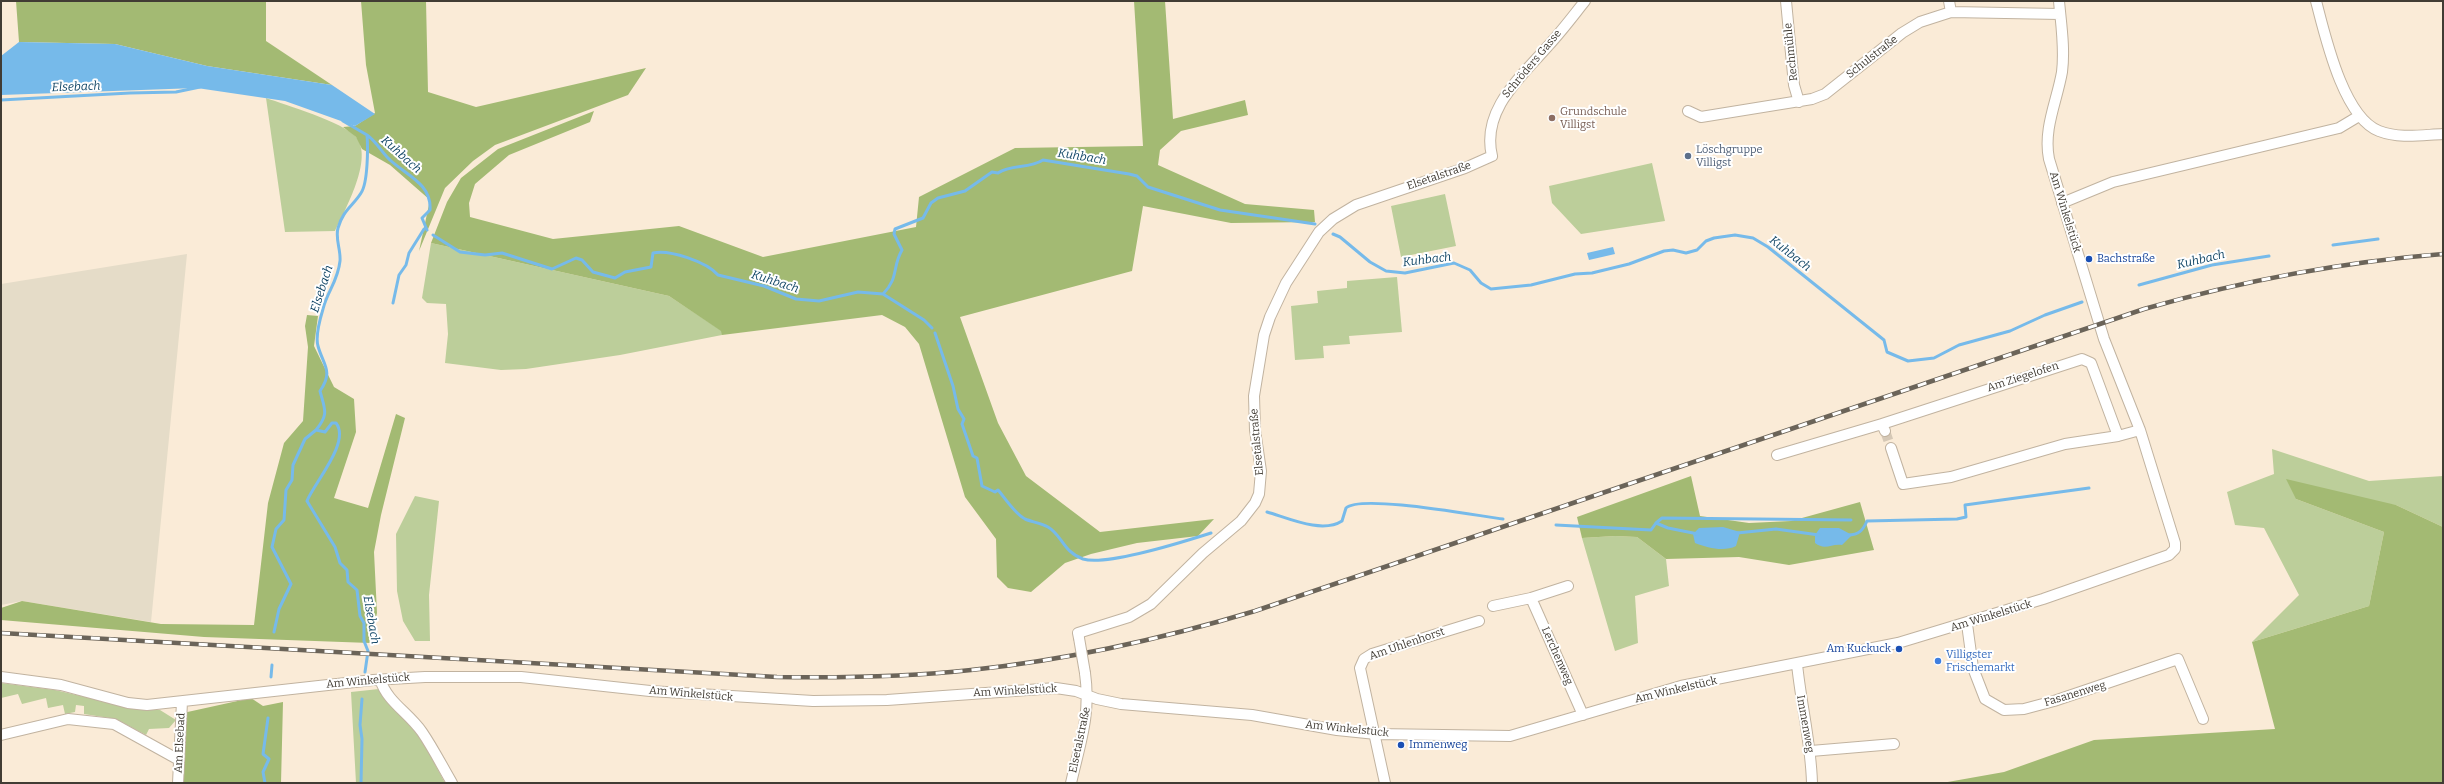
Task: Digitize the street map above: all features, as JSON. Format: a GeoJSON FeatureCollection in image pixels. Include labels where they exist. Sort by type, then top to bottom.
{"type":"FeatureCollection","features":[{"type":"Feature","properties":{"kind":"street","name":"Schröders Gasse"},"geometry":{"type":"LineString","coordinates":[[1492,156],[1490,140],[1493,122],[1501,101],[1585,1]]}},
{"type":"Feature","properties":{"kind":"street","name":"Rechmühle"},"geometry":{"type":"LineString","coordinates":[[1786,1],[1794,85],[1799,102]]}},
{"type":"Feature","properties":{"kind":"street"},"geometry":{"type":"LineString","coordinates":[[1949,1],[1951,12]]}},
{"type":"Feature","properties":{"kind":"street","name":"Am Winkelstück"},"geometry":{"type":"LineString","coordinates":[[1,677],[61,685],[128,702],[147,705],[380,679],[468,676],[521,677],[650,691],[813,701],[887,700],[1056,688],[1120,704],[1244,714],[1337,730],[1376,734],[1510,736],[1675,688],[1898,643],[1967,624],[2127,571],[2169,555],[2175,549],[2171,525],[2140,430],[2104,339],[2049,160],[2047,141],[2062,66],[2058,1]]}},
{"type":"Feature","properties":{"kind":"street"},"geometry":{"type":"LineString","coordinates":[[2316,1],[2332,56],[2359,116],[2377,130],[2394,135],[2443,134]]}},
{"type":"Feature","properties":{"kind":"street","name":"Schulstraße"},"geometry":{"type":"LineString","coordinates":[[1688,111],[1701,117],[1799,102],[1825,94],[1902,33],[1920,22],[1951,12],[2060,14]]}},
{"type":"Feature","properties":{"kind":"street"},"geometry":{"type":"LineString","coordinates":[[2062,203],[2113,182],[2339,128],[2359,116]]}},
{"type":"Feature","properties":{"kind":"street","name":"Elsetalstraße"},"geometry":{"type":"LineString","coordinates":[[1071,783],[1086,725],[1088,695],[1079,635],[1129,617],[1151,604],[1202,553],[1241,521],[1256,504],[1260,486],[1261,471],[1255,430],[1254,396],[1264,335],[1270,317],[1286,283],[1319,232],[1333,219],[1356,205],[1465,168],[1492,156]]}},
{"type":"Feature","properties":{"kind":"street","name":"Am Ziegelofen"},"geometry":{"type":"LineString","coordinates":[[1777,455],[1883,427],[2082,359],[2091,363],[2118,436]]}},
{"type":"Feature","properties":{"kind":"street"},"geometry":{"type":"LineString","coordinates":[[1890,448],[1903,484],[1951,477],[2065,444],[2118,436],[2140,430]]}},
{"type":"Feature","properties":{"kind":"street"},"geometry":{"type":"LineString","coordinates":[[1493,606],[1532,598],[1568,586]]}},
{"type":"Feature","properties":{"kind":"street","name":"Lerchenweg"},"geometry":{"type":"LineString","coordinates":[[1532,598],[1583,715]]}},
{"type":"Feature","properties":{"kind":"street","name":"Am Uhlenhorst"},"geometry":{"type":"LineString","coordinates":[[1376,734],[1360,668],[1364,659],[1372,654],[1479,621]]}},
{"type":"Feature","properties":{"kind":"street","name":"Fasanenweg"},"geometry":{"type":"LineString","coordinates":[[1967,624],[1973,668],[1985,699],[2004,710],[2024,709],[2054,701],[2178,660],[2203,718]]}},
{"type":"Feature","properties":{"kind":"street","name":"Immenweg"},"geometry":{"type":"LineString","coordinates":[[1797,664],[1801,708],[1811,751],[1812,783]]}},
{"type":"Feature","properties":{"kind":"street"},"geometry":{"type":"LineString","coordinates":[[380,679],[388,698],[409,716],[422,732],[452,783]]}},
{"type":"Feature","properties":{"kind":"street","name":"Am Elsebad"},"geometry":{"type":"LineString","coordinates":[[178,783],[182,702]]}},
{"type":"Feature","properties":{"kind":"street"},"geometry":{"type":"LineString","coordinates":[[1,735],[68,719],[114,724],[179,760]]}},
{"type":"Feature","properties":{"kind":"street"},"geometry":{"type":"LineString","coordinates":[[1376,734],[1385,783]]}},
{"type":"Feature","properties":{"kind":"street"},"geometry":{"type":"LineString","coordinates":[[1811,751],[1894,744]]}},
{"type":"Feature","properties":{"kind":"shaded area"},"geometry":{"type":"Polygon","coordinates":[[[187,254],[151,622],[22,601],[1,605],[1,284],[187,254]]]}},
{"type":"Feature","properties":{"kind":"green space"},"geometry":{"type":"Polygon","coordinates":[[[16,1],[266,1],[266,41],[332,85],[207,66],[115,44],[19,42],[16,1]]]}},
{"type":"Feature","properties":{"kind":"green space"},"geometry":{"type":"Polygon","coordinates":[[[361,1],[426,1],[428,92],[476,107],[646,68],[628,95],[495,145],[473,161],[445,188],[419,251],[430,200],[390,165],[362,149],[356,137],[343,127],[355,126],[375,113],[366,65],[361,1]]]}},
{"type":"Feature","properties":{"kind":"green space"},"geometry":{"type":"Polygon","coordinates":[[[1134,1],[1165,1],[1173,119],[1245,100],[1248,115],[1181,131],[1160,150],[1158,165],[1245,204],[1314,210],[1315,222],[1231,223],[1143,206],[1132,271],[960,317],[998,423],[1026,476],[1100,532],[1214,519],[1198,536],[1137,543],[1091,554],[1065,563],[1031,592],[1008,588],[997,577],[996,539],[965,497],[919,344],[905,327],[882,315],[722,335],[721,331],[669,296],[431,243],[447,202],[461,178],[498,149],[594,111],[590,122],[509,155],[475,184],[469,203],[470,217],[553,239],[679,226],[763,257],[916,227],[919,197],[1015,148],[1143,146],[1134,1]]]}},
{"type":"Feature","properties":{"kind":"green space"},"geometry":{"type":"Polygon","coordinates":[[[266,98],[300,109],[349,131],[356,137],[361,146],[362,158],[356,184],[335,231],[285,232],[266,98]]]}},
{"type":"Feature","properties":{"kind":"green space"},"geometry":{"type":"Polygon","coordinates":[[[1652,163],[1665,221],[1581,234],[1552,203],[1549,186],[1652,163]]]}},
{"type":"Feature","properties":{"kind":"green space"},"geometry":{"type":"Polygon","coordinates":[[[1445,194],[1456,246],[1401,257],[1391,206],[1445,194]]]}},
{"type":"Feature","properties":{"kind":"green space"},"geometry":{"type":"Polygon","coordinates":[[[431,243],[669,296],[722,331],[722,335],[620,355],[526,369],[501,370],[445,363],[448,334],[446,304],[427,303],[422,298],[431,243]]]}},
{"type":"Feature","properties":{"kind":"green space"},"geometry":{"type":"Polygon","coordinates":[[[1397,277],[1402,332],[1349,336],[1350,344],[1323,346],[1324,358],[1295,360],[1291,306],[1318,303],[1317,291],[1347,288],[1347,281],[1397,277]]]}},
{"type":"Feature","properties":{"kind":"green space"},"geometry":{"type":"Polygon","coordinates":[[[307,315],[318,316],[314,346],[334,387],[354,399],[356,432],[334,498],[368,508],[396,414],[405,418],[381,515],[374,552],[377,613],[370,643],[204,637],[1,620],[1,608],[22,601],[161,624],[254,625],[268,503],[284,443],[303,421],[308,347],[305,326],[307,315]]]}},
{"type":"Feature","properties":{"kind":"green space"},"geometry":{"type":"Polygon","coordinates":[[[2272,449],[2369,481],[2443,476],[2443,527],[2396,505],[2296,499],[2384,532],[2369,606],[2252,642],[2299,595],[2264,528],[2235,525],[2227,492],[2274,474],[2272,449]]]}},
{"type":"Feature","properties":{"kind":"green space"},"geometry":{"type":"Polygon","coordinates":[[[1691,476],[1700,516],[1749,523],[1791,521],[1860,502],[1874,550],[1789,565],[1739,557],[1666,559],[1637,537],[1615,536],[1582,538],[1577,517],[1691,476]]]}},
{"type":"Feature","properties":{"kind":"green space"},"geometry":{"type":"Polygon","coordinates":[[[2286,479],[2396,505],[2443,527],[2443,783],[1942,783],[2004,772],[2094,740],[2275,729],[2252,642],[2369,606],[2384,532],[2296,499],[2286,479]]]}},
{"type":"Feature","properties":{"kind":"green space"},"geometry":{"type":"Polygon","coordinates":[[[415,496],[439,501],[429,595],[430,641],[415,641],[403,621],[397,591],[396,534],[415,496]]]}},
{"type":"Feature","properties":{"kind":"green space"},"geometry":{"type":"Polygon","coordinates":[[[1615,536],[1637,537],[1666,559],[1669,586],[1635,596],[1638,643],[1615,651],[1582,538],[1615,536]]]}},
{"type":"Feature","properties":{"kind":"green space"},"geometry":{"type":"Polygon","coordinates":[[[1,683],[55,690],[124,706],[160,710],[176,720],[169,728],[149,729],[146,735],[116,719],[84,714],[84,706],[76,705],[75,712],[65,714],[63,705],[48,708],[46,698],[22,704],[18,694],[1,698],[1,683]]]}},
{"type":"Feature","properties":{"kind":"green space"},"geometry":{"type":"Polygon","coordinates":[[[379,689],[397,712],[420,736],[445,783],[356,783],[351,692],[379,689]]]}},
{"type":"Feature","properties":{"kind":"green space"},"geometry":{"type":"Polygon","coordinates":[[[251,698],[263,706],[283,702],[281,783],[180,783],[183,713],[251,698]]]}},
{"type":"Feature","properties":{"kind":"water"},"geometry":{"type":"Polygon","coordinates":[[[19,42],[115,44],[207,66],[332,85],[375,114],[355,126],[285,101],[197,88],[1,95],[1,56],[19,42]]]}},
{"type":"Feature","properties":{"kind":"water"},"geometry":{"type":"Polygon","coordinates":[[[1613,247],[1615,254],[1589,260],[1587,253],[1613,247]]]}},
{"type":"Feature","properties":{"kind":"water"},"geometry":{"type":"Polygon","coordinates":[[[1723,527],[1740,532],[1736,546],[1726,549],[1716,549],[1695,543],[1693,534],[1699,528],[1723,527]]]}},
{"type":"Feature","properties":{"kind":"water"},"geometry":{"type":"Polygon","coordinates":[[[1820,528],[1839,528],[1852,535],[1842,545],[1825,547],[1815,543],[1815,535],[1820,528]]]}},
{"type":"Feature","properties":{"kind":"waterway","name":"Elsebach"},"geometry":{"type":"LineString","coordinates":[[1,100],[176,92],[200,87]]}},
{"type":"Feature","properties":{"kind":"waterway","name":"Elsebach"},"geometry":{"type":"LineString","coordinates":[[343,121],[367,135],[366,173],[361,193],[345,212],[338,228],[337,236],[340,257],[339,268],[325,303],[317,333],[317,342],[327,373],[320,391],[325,412],[323,420],[316,430],[325,432],[332,423],[336,423],[339,431],[339,441],[330,462],[307,501],[335,547],[340,563],[347,570],[348,582],[357,590],[360,616],[364,623],[364,641],[368,651],[365,672]]}},
{"type":"Feature","properties":{"kind":"waterway","name":"Kuhbach"},"geometry":{"type":"LineString","coordinates":[[367,135],[390,160],[417,181],[427,193],[430,201],[430,210],[422,218],[427,230]]}},
{"type":"Feature","properties":{"kind":"waterway","name":"Kuhbach"},"geometry":{"type":"LineString","coordinates":[[433,235],[460,252],[485,255],[502,253],[552,269],[576,258],[582,260],[593,272],[615,278],[625,272],[651,267],[653,253],[668,253],[697,261],[713,270],[718,275],[764,286],[796,299],[819,301],[858,292],[883,294],[891,283],[902,250],[894,234],[895,229],[923,218],[931,203],[938,198],[965,191],[992,172],[998,173],[1009,168],[1032,165],[1043,160],[1137,176],[1148,187],[1220,210],[1315,224]]}},
{"type":"Feature","properties":{"kind":"waterway"},"geometry":{"type":"LineString","coordinates":[[393,303],[399,275],[406,265],[409,253],[424,229]]}},
{"type":"Feature","properties":{"kind":"waterway","name":"Kuhbach"},"geometry":{"type":"LineString","coordinates":[[1333,234],[1340,237],[1370,262],[1386,271],[1405,273],[1454,263],[1470,270],[1481,283],[1491,289],[1531,285],[1575,274],[1592,273],[1629,264],[1664,251],[1673,250],[1686,253],[1697,250],[1706,241],[1714,238],[1735,235],[1753,238],[1768,247],[1884,340],[1887,352],[1908,361],[1934,358],[1959,345],[2010,331],[2045,315],[2082,302]]}},
{"type":"Feature","properties":{"kind":"waterway","name":"Kuhbach"},"geometry":{"type":"LineString","coordinates":[[2333,245],[2378,239]]}},
{"type":"Feature","properties":{"kind":"waterway","name":"Kuhbach"},"geometry":{"type":"LineString","coordinates":[[2139,285],[2212,265],[2269,256]]}},
{"type":"Feature","properties":{"kind":"waterway"},"geometry":{"type":"LineString","coordinates":[[883,294],[924,320],[932,328]]}},
{"type":"Feature","properties":{"kind":"waterway"},"geometry":{"type":"LineString","coordinates":[[935,333],[953,386],[958,409],[964,419],[962,424],[973,456],[977,458],[982,486],[995,492],[998,490],[1021,517],[1042,524],[1053,530],[1067,548],[1076,556],[1083,559],[1094,560],[1109,559],[1146,552],[1211,533]]}},
{"type":"Feature","properties":{"kind":"waterway"},"geometry":{"type":"LineString","coordinates":[[274,632],[279,609],[291,584],[272,547],[276,529],[284,520],[286,490],[292,480],[293,465],[305,439],[316,430]]}},
{"type":"Feature","properties":{"kind":"waterway"},"geometry":{"type":"LineString","coordinates":[[1848,535],[1855,534],[1860,531],[1867,521],[1957,519],[1966,517],[1965,505],[2089,488]]}},
{"type":"Feature","properties":{"kind":"waterway"},"geometry":{"type":"LineString","coordinates":[[1267,512],[1305,524],[1325,526],[1334,525],[1342,521],[1346,508],[1356,504],[1373,503],[1421,507],[1503,519]]}},
{"type":"Feature","properties":{"kind":"waterway"},"geometry":{"type":"LineString","coordinates":[[1656,523],[1662,518],[1851,520]]}},
{"type":"Feature","properties":{"kind":"waterway"},"geometry":{"type":"LineString","coordinates":[[1556,525],[1651,530],[1656,523],[1668,528],[1698,534]]}},
{"type":"Feature","properties":{"kind":"waterway"},"geometry":{"type":"LineString","coordinates":[[1737,533],[1776,529],[1819,535]]}},
{"type":"Feature","properties":{"kind":"waterway"},"geometry":{"type":"LineString","coordinates":[[271,677],[272,665]]}},
{"type":"Feature","properties":{"kind":"waterway","name":"Elsebach"},"geometry":{"type":"LineString","coordinates":[[361,783],[362,739],[360,725],[362,699]]}},
{"type":"Feature","properties":{"kind":"waterway"},"geometry":{"type":"LineString","coordinates":[[265,783],[263,772],[269,759],[263,754],[268,718]]}},
{"type":"Feature","properties":{"kind":"tunnel"},"geometry":{"type":"LineString","coordinates":[[1885,431],[1891,448]]}},
{"type":"Feature","properties":{"kind":"railway"},"geometry":{"type":"LineString","coordinates":[[1,633],[777,677],[898,676],[1007,666],[1114,647],[1185,631],[1255,611],[2144,309],[2255,281],[2292,274],[2367,262],[2443,254]]}},
{"type":"Feature","properties":{"kind":"place","name":"Grundschule Villigst"},"geometry":{"type":"Point","coordinates":[1552,118]}},
{"type":"Feature","properties":{"kind":"place","name":"Löschgruppe Villigst"},"geometry":{"type":"Point","coordinates":[1688,156]}},
{"type":"Feature","properties":{"kind":"place","name":"Bachstraße"},"geometry":{"type":"Point","coordinates":[2089,259]}},
{"type":"Feature","properties":{"kind":"place","name":"Am Kuckuck"},"geometry":{"type":"Point","coordinates":[1899,649]}},
{"type":"Feature","properties":{"kind":"place","name":"Villigster Frischemarkt"},"geometry":{"type":"Point","coordinates":[1938,661]}},
{"type":"Feature","properties":{"kind":"place","name":"Immenweg"},"geometry":{"type":"Point","coordinates":[1401,745]}}]}
